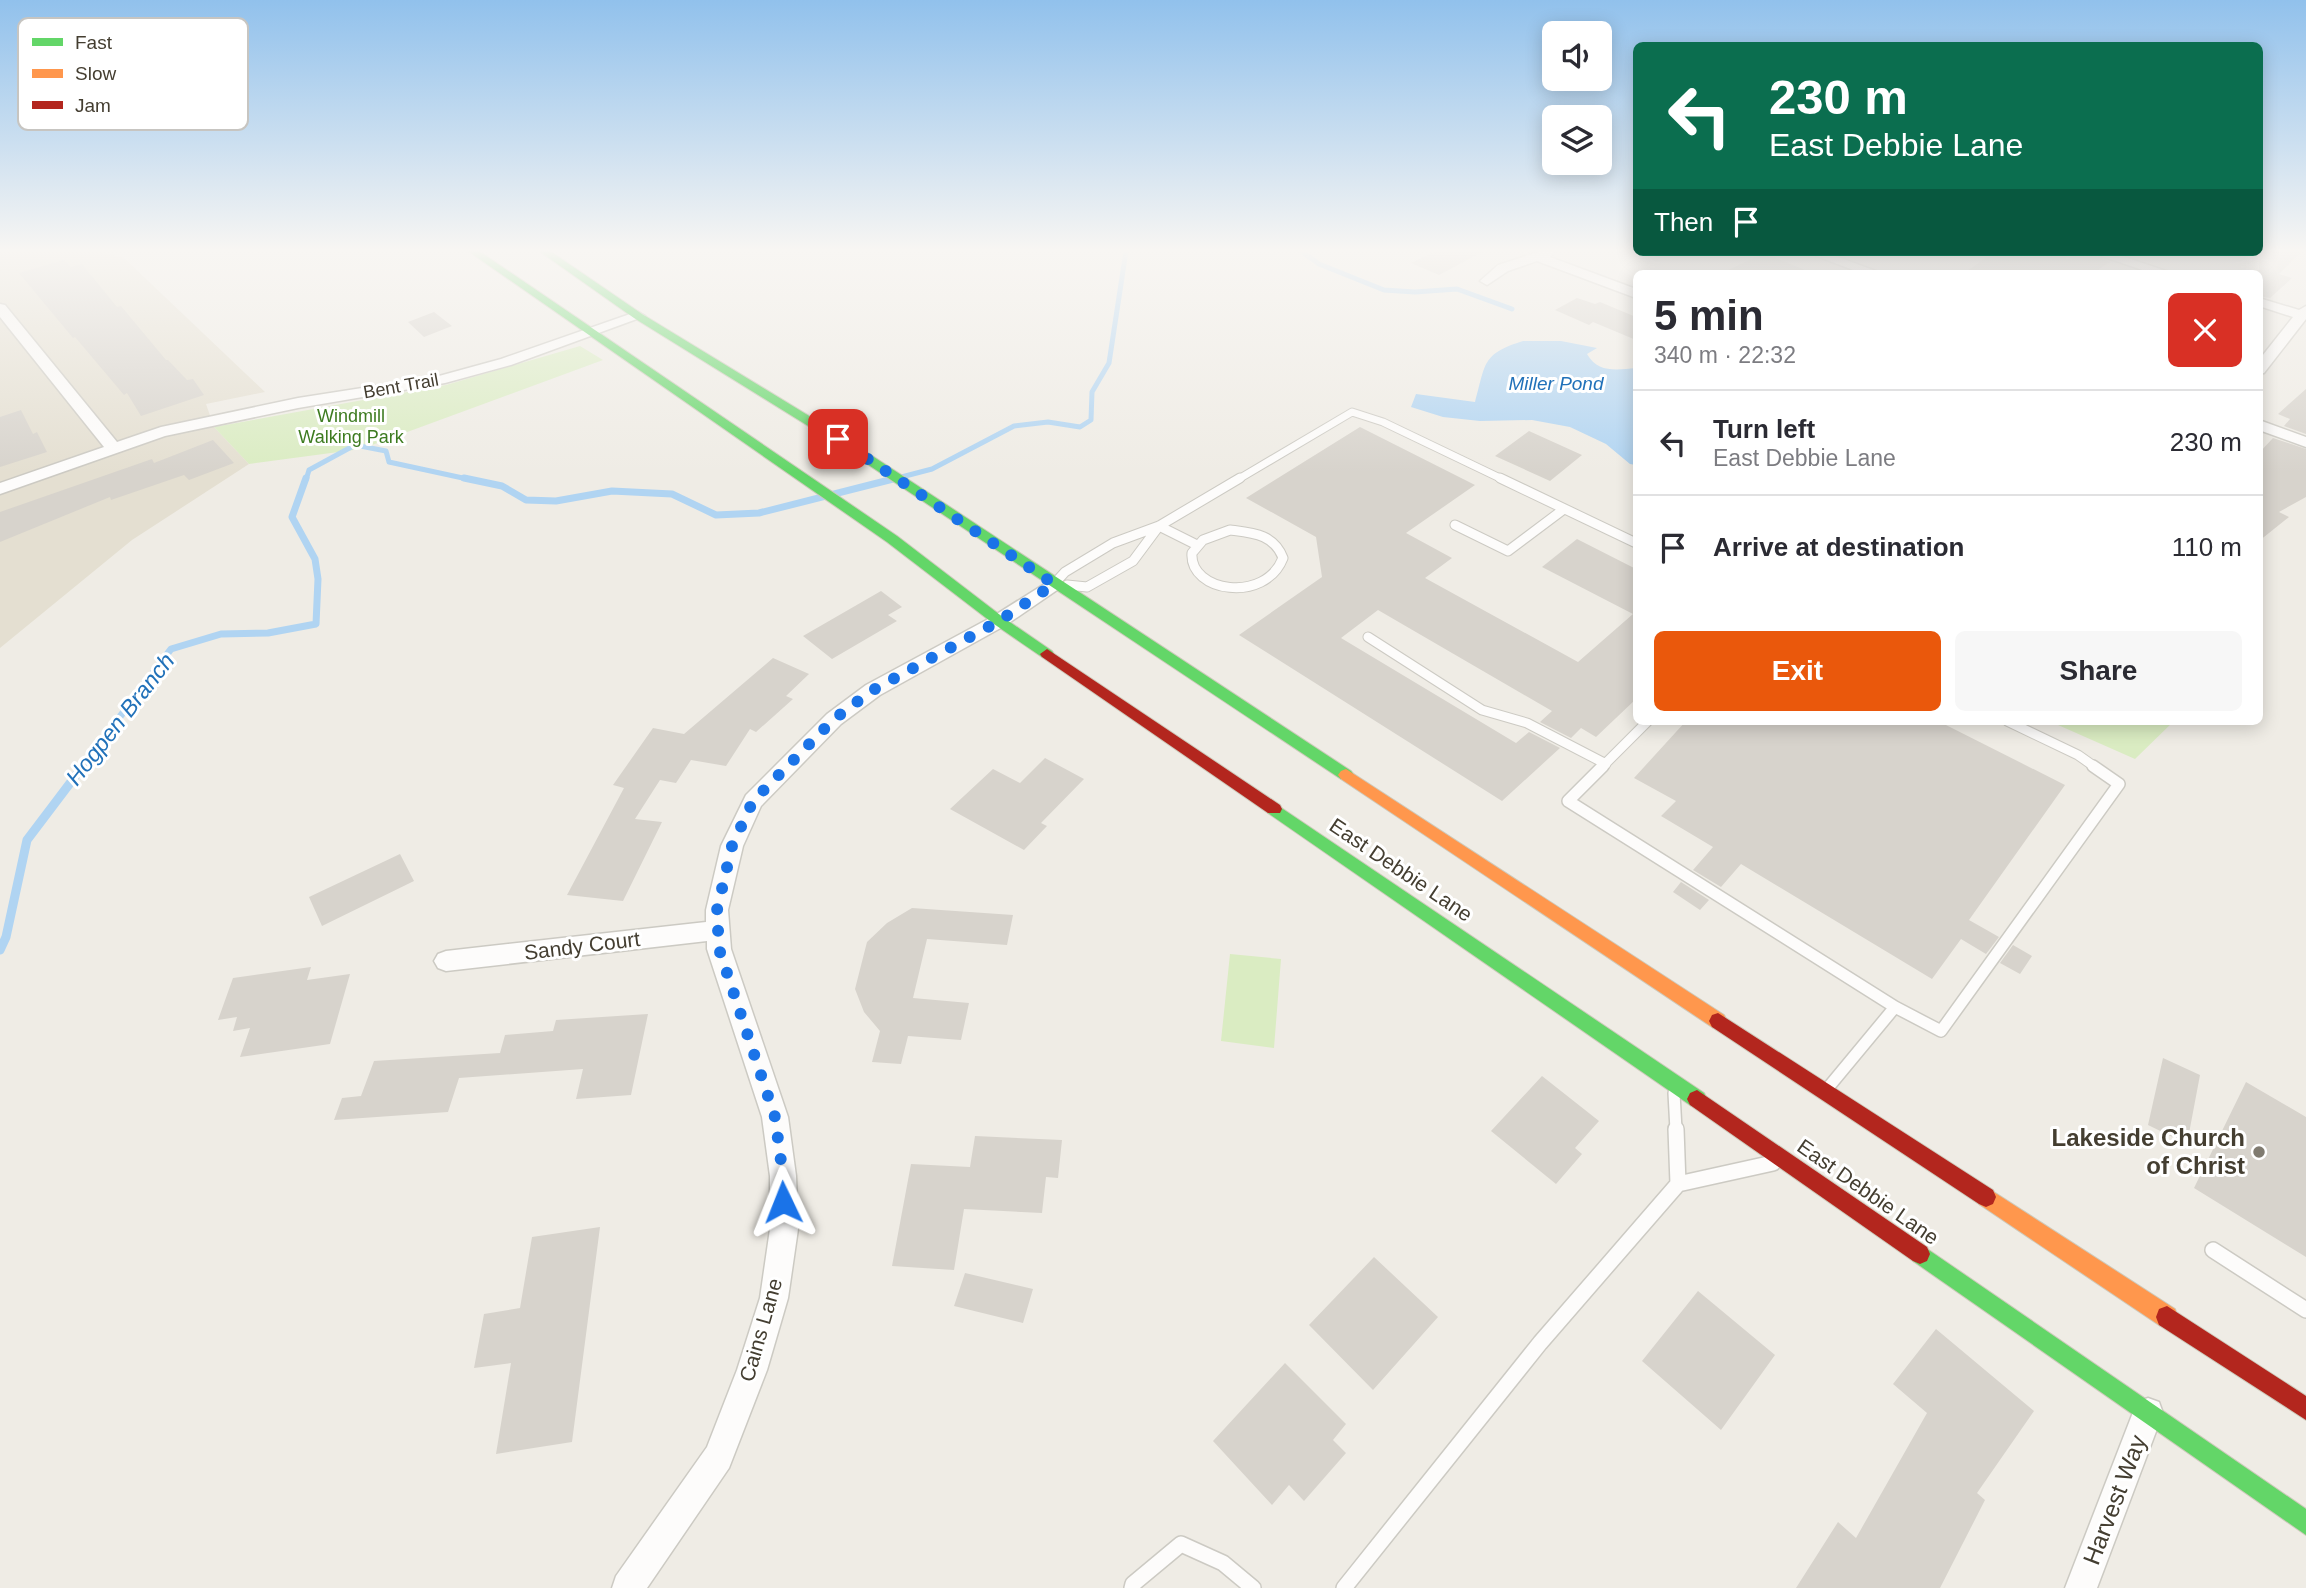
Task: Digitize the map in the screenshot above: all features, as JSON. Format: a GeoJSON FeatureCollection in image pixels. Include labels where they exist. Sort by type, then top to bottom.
{"type":"FeatureCollection","features":[{"type":"Feature","properties":{"kind":"main road","name":"East Debbie Lane"},"geometry":{"type":"LineString","coordinates":[[581,325],[892,539],[999,621],[1674,1082],[2306,1523]]}},
{"type":"Feature","properties":{"kind":"main road"},"geometry":{"type":"LineString","coordinates":[[653,325],[838,439],[2306,1409]]}},
{"type":"Feature","properties":{"kind":"street"},"geometry":{"type":"LineString","coordinates":[[14,325],[113,448]]}},
{"type":"Feature","properties":{"kind":"street","name":"Bent Trail"},"geometry":{"type":"LineString","coordinates":[[0,489],[113,448],[222,417],[440,380],[506,362],[614,325]]}},
{"type":"Feature","properties":{"kind":"street"},"geometry":{"type":"LineString","coordinates":[[2263,365],[2294,325]]}},
{"type":"Feature","properties":{"kind":"street"},"geometry":{"type":"LineString","coordinates":[[2263,426],[2306,442]]}},
{"type":"Feature","properties":{"kind":"street","name":"Cains Lane"},"geometry":{"type":"LineString","coordinates":[[628,1588],[718,1457],[752,1370],[774,1298],[784,1229],[783,1176],[775,1117],[719,949],[717,910],[732,846],[753,801],[834,719],[873,690],[999,621],[1054,584]]}},
{"type":"Feature","properties":{"kind":"street","name":"Sandy Court"},"geometry":{"type":"LineString","coordinates":[[446,961],[718,930]]}},
{"type":"Feature","properties":{"kind":"street","name":"Harvest Way"},"geometry":{"type":"LineString","coordinates":[[2081,1588],[2148,1413]]}},
{"type":"Feature","properties":{"kind":"lane"},"geometry":{"type":"LineString","coordinates":[[1054,584],[1065,572],[1113,542],[1159,526],[1352,412],[1383,422],[1633,543]]}},
{"type":"Feature","properties":{"kind":"lane"},"geometry":{"type":"LineString","coordinates":[[1455,525],[1508,551],[1564,509]]}},
{"type":"Feature","properties":{"kind":"lane"},"geometry":{"type":"LineString","coordinates":[[1054,584],[1087,587],[1098,581],[1133,561],[1159,526]]}},
{"type":"Feature","properties":{"kind":"lane"},"geometry":{"type":"LineString","coordinates":[[1159,526],[1197,545]]}},
{"type":"Feature","properties":{"kind":"lane"},"geometry":{"type":"LineString","coordinates":[[1223,531],[1259,534],[1279,547],[1283,565],[1278,574],[1255,586],[1223,585],[1209,580],[1192,564],[1192,554],[1197,545],[1205,537],[1223,531]]}},
{"type":"Feature","properties":{"kind":"lane"},"geometry":{"type":"LineString","coordinates":[[1368,637],[1482,710],[1527,723],[1606,764]]}},
{"type":"Feature","properties":{"kind":"lane"},"geometry":{"type":"LineString","coordinates":[[1644,725],[1568,801],[1895,1007],[1941,1031],[2119,785],[2078,755],[2015,725]]}},
{"type":"Feature","properties":{"kind":"lane"},"geometry":{"type":"LineString","coordinates":[[1825,1091],[1895,1007]]}},
{"type":"Feature","properties":{"kind":"lane"},"geometry":{"type":"LineString","coordinates":[[1674,1082],[1678,1184]]}},
{"type":"Feature","properties":{"kind":"lane"},"geometry":{"type":"LineString","coordinates":[[1344,1588],[1540,1343],[1678,1184],[1786,1160]]}},
{"type":"Feature","properties":{"kind":"lane"},"geometry":{"type":"LineString","coordinates":[[2213,1250],[2306,1310]]}},
{"type":"Feature","properties":{"kind":"lane"},"geometry":{"type":"LineString","coordinates":[[1132,1588],[1133,1584],[1181,1544],[1223,1563],[1253,1588]]}},
{"type":"Feature","properties":{"kind":"shaded area"},"geometry":{"type":"Polygon","coordinates":[[[0,325],[195,325],[265,392],[206,404],[214,427],[249,464],[132,540],[0,648],[0,325]]]}},
{"type":"Feature","properties":{"kind":"green space","name":"Windmill Walking Park"},"geometry":{"type":"Polygon","coordinates":[[[580,346],[603,360],[361,449],[249,464],[214,427],[446,385],[580,346]]]}},
{"type":"Feature","properties":{"kind":"green space"},"geometry":{"type":"Polygon","coordinates":[[[2058,725],[2170,725],[2135,759],[2058,725]]]}},
{"type":"Feature","properties":{"kind":"green space"},"geometry":{"type":"Polygon","coordinates":[[[1230,954],[1281,959],[1274,1048],[1221,1041],[1230,954]]]}},
{"type":"Feature","properties":{"kind":"water","name":"Miller Pond"},"geometry":{"type":"Polygon","coordinates":[[[1523,341],[1561,341],[1597,348],[1587,354],[1602,367],[1633,368],[1633,464],[1606,444],[1570,427],[1532,420],[1480,421],[1443,417],[1411,407],[1416,394],[1475,402],[1487,362],[1509,346],[1523,341]]]}},
{"type":"Feature","properties":{"kind":"building"},"geometry":{"type":"Polygon","coordinates":[[[62,325],[137,325],[166,360],[187,380],[193,379],[204,395],[141,416],[127,393],[124,395],[75,337],[62,325]]]}},
{"type":"Feature","properties":{"kind":"building"},"geometry":{"type":"Polygon","coordinates":[[[411,325],[452,326],[424,337],[411,325]]]}},
{"type":"Feature","properties":{"kind":"building"},"geometry":{"type":"Polygon","coordinates":[[[1600,325],[1633,325],[1633,339],[1600,325]]]}},
{"type":"Feature","properties":{"kind":"building"},"geometry":{"type":"Polygon","coordinates":[[[2306,389],[2306,434],[2284,426],[2290,419],[2278,414],[2306,389]]]}},
{"type":"Feature","properties":{"kind":"building"},"geometry":{"type":"Polygon","coordinates":[[[21,410],[33,434],[37,432],[47,452],[0,467],[0,417],[21,410]]]}},
{"type":"Feature","properties":{"kind":"building"},"geometry":{"type":"Polygon","coordinates":[[[1360,427],[1475,485],[1406,533],[1452,558],[1425,578],[1578,662],[1633,614],[1633,702],[1596,737],[1581,728],[1571,738],[1540,722],[1552,711],[1378,610],[1341,638],[1516,743],[1529,732],[1560,748],[1502,801],[1239,635],[1322,577],[1316,537],[1246,498],[1360,427]]]}},
{"type":"Feature","properties":{"kind":"building"},"geometry":{"type":"Polygon","coordinates":[[[1529,431],[1582,455],[1550,481],[1495,456],[1529,431]]]}},
{"type":"Feature","properties":{"kind":"building"},"geometry":{"type":"Polygon","coordinates":[[[2273,438],[2306,449],[2306,497],[2279,512],[2289,517],[2263,538],[2263,449],[2273,438]]]}},
{"type":"Feature","properties":{"kind":"building"},"geometry":{"type":"Polygon","coordinates":[[[213,440],[234,463],[189,480],[184,475],[111,500],[110,497],[0,542],[0,512],[152,459],[154,463],[213,440]]]}},
{"type":"Feature","properties":{"kind":"building"},"geometry":{"type":"Polygon","coordinates":[[[1577,539],[1633,567],[1633,614],[1542,567],[1577,539]]]}},
{"type":"Feature","properties":{"kind":"building"},"geometry":{"type":"Polygon","coordinates":[[[881,591],[902,607],[888,615],[897,621],[832,659],[803,636],[881,591]]]}},
{"type":"Feature","properties":{"kind":"building"},"geometry":{"type":"Polygon","coordinates":[[[773,658],[809,674],[786,696],[793,699],[756,732],[750,729],[726,766],[691,760],[676,783],[660,780],[635,819],[662,822],[623,901],[567,895],[624,788],[613,785],[653,728],[684,734],[773,658]]]}},
{"type":"Feature","properties":{"kind":"building"},"geometry":{"type":"Polygon","coordinates":[[[1682,725],[1946,725],[2065,785],[1969,920],[1999,937],[1986,954],[1961,939],[1932,979],[1741,864],[1721,887],[1693,870],[1713,847],[1661,816],[1676,801],[1634,778],[1682,725]]]}},
{"type":"Feature","properties":{"kind":"building"},"geometry":{"type":"Polygon","coordinates":[[[1045,758],[1084,779],[1041,823],[1047,826],[1024,850],[950,809],[993,769],[1020,783],[1045,758]]]}},
{"type":"Feature","properties":{"kind":"building"},"geometry":{"type":"Polygon","coordinates":[[[400,854],[414,881],[322,926],[309,897],[400,854]]]}},
{"type":"Feature","properties":{"kind":"building"},"geometry":{"type":"Polygon","coordinates":[[[1681,882],[1709,900],[1700,910],[1673,892],[1681,882]]]}},
{"type":"Feature","properties":{"kind":"building"},"geometry":{"type":"Polygon","coordinates":[[[912,908],[1013,915],[1007,945],[927,939],[913,998],[969,1003],[961,1040],[908,1036],[901,1064],[872,1062],[880,1031],[864,1012],[855,989],[867,942],[887,923],[912,908]]]}},
{"type":"Feature","properties":{"kind":"building"},"geometry":{"type":"Polygon","coordinates":[[[2013,945],[2032,956],[2020,974],[2000,963],[2013,945]]]}},
{"type":"Feature","properties":{"kind":"building"},"geometry":{"type":"Polygon","coordinates":[[[311,967],[307,980],[350,974],[330,1044],[240,1057],[250,1028],[233,1031],[237,1017],[218,1020],[233,978],[311,967]]]}},
{"type":"Feature","properties":{"kind":"building"},"geometry":{"type":"Polygon","coordinates":[[[648,1014],[631,1095],[576,1099],[583,1069],[459,1078],[448,1112],[334,1120],[342,1098],[361,1096],[374,1061],[500,1053],[505,1035],[553,1031],[556,1020],[648,1014]]]}},
{"type":"Feature","properties":{"kind":"building"},"geometry":{"type":"Polygon","coordinates":[[[2163,1058],[2200,1075],[2187,1144],[2148,1125],[2163,1058]]]}},
{"type":"Feature","properties":{"kind":"building"},"geometry":{"type":"Polygon","coordinates":[[[1542,1076],[1599,1121],[1575,1148],[1582,1154],[1556,1184],[1491,1131],[1542,1076]]]}},
{"type":"Feature","properties":{"kind":"building","name":"Lakeside Church of Christ"},"geometry":{"type":"Polygon","coordinates":[[[2246,1082],[2306,1117],[2306,1257],[2194,1188],[2246,1082]]]}},
{"type":"Feature","properties":{"kind":"building"},"geometry":{"type":"Polygon","coordinates":[[[975,1136],[1062,1140],[1058,1178],[1046,1177],[1042,1213],[964,1209],[954,1270],[892,1266],[911,1164],[970,1167],[975,1136]]]}},
{"type":"Feature","properties":{"kind":"building"},"geometry":{"type":"Polygon","coordinates":[[[600,1227],[572,1442],[496,1454],[511,1363],[474,1368],[484,1314],[520,1308],[532,1237],[600,1227]]]}},
{"type":"Feature","properties":{"kind":"building"},"geometry":{"type":"Polygon","coordinates":[[[1374,1257],[1438,1317],[1373,1390],[1309,1325],[1374,1257]]]}},
{"type":"Feature","properties":{"kind":"building"},"geometry":{"type":"Polygon","coordinates":[[[965,1273],[1033,1289],[1023,1323],[954,1306],[965,1273]]]}},
{"type":"Feature","properties":{"kind":"building"},"geometry":{"type":"Polygon","coordinates":[[[1698,1291],[1775,1355],[1721,1430],[1642,1361],[1698,1291]]]}},
{"type":"Feature","properties":{"kind":"building"},"geometry":{"type":"Polygon","coordinates":[[[1936,1329],[2034,1411],[1977,1493],[1985,1500],[1940,1588],[1796,1588],[1838,1522],[1856,1538],[1927,1413],[1893,1384],[1936,1329]]]}},
{"type":"Feature","properties":{"kind":"building"},"geometry":{"type":"Polygon","coordinates":[[[1285,1363],[1346,1424],[1333,1440],[1346,1453],[1304,1501],[1289,1485],[1272,1505],[1213,1441],[1285,1363]]]}},
{"type":"Feature","properties":{"kind":"waterway","name":"Hogpen Branch"},"geometry":{"type":"LineString","coordinates":[[890,480],[932,469],[1014,426],[1048,422],[1080,427],[1091,420],[1092,392],[1109,363],[1115,325]]}},
{"type":"Feature","properties":{"kind":"waterway","name":"Hogpen Branch"},"geometry":{"type":"LineString","coordinates":[[306,480],[309,470],[355,445],[386,451],[389,462],[472,480]]}},
{"type":"Feature","properties":{"kind":"waterway","name":"Hogpen Branch"},"geometry":{"type":"LineString","coordinates":[[82,767],[171,649],[221,634],[268,633],[316,624],[318,579],[315,559],[292,517],[306,478]]}},
{"type":"Feature","properties":{"kind":"waterway","name":"Hogpen Branch"},"geometry":{"type":"LineString","coordinates":[[464,478],[502,486],[526,500],[556,501],[612,491],[672,494],[716,515],[759,513],[897,478]]}},
{"type":"Feature","properties":{"kind":"waterway","name":"Hogpen Branch"},"geometry":{"type":"LineString","coordinates":[[0,950],[6,937],[27,840],[83,766]]}},
{"type":"Feature","properties":{"kind":"traffic: fast"},"geometry":{"type":"LineString","coordinates":[[581,325],[892,539],[1047,654]]}},
{"type":"Feature","properties":{"kind":"traffic: fast"},"geometry":{"type":"LineString","coordinates":[[653,325],[838,439],[1346,775]]}},
{"type":"Feature","properties":{"kind":"traffic: fast"},"geometry":{"type":"LineString","coordinates":[[1274,809],[1697,1099]]}},
{"type":"Feature","properties":{"kind":"traffic: fast"},"geometry":{"type":"LineString","coordinates":[[1920,1254],[2306,1523]]}},
{"type":"Feature","properties":{"kind":"traffic: slow"},"geometry":{"type":"LineString","coordinates":[[1346,775],[1718,1021]]}},
{"type":"Feature","properties":{"kind":"traffic: slow"},"geometry":{"type":"LineString","coordinates":[[1986,1197],[2167,1317]]}},
{"type":"Feature","properties":{"kind":"traffic: jam"},"geometry":{"type":"LineString","coordinates":[[1047,654],[1274,809]]}},
{"type":"Feature","properties":{"kind":"traffic: jam"},"geometry":{"type":"LineString","coordinates":[[1718,1021],[1986,1197]]}},
{"type":"Feature","properties":{"kind":"traffic: jam"},"geometry":{"type":"LineString","coordinates":[[1697,1099],[1920,1254]]}},
{"type":"Feature","properties":{"kind":"traffic: jam"},"geometry":{"type":"LineString","coordinates":[[2167,1317],[2306,1409]]}},
{"type":"Feature","properties":{"kind":"place","name":"Lakeside Church of Christ"},"geometry":{"type":"Point","coordinates":[2259,1152]}},
{"type":"Feature","properties":{"kind":"route"},"geometry":{"type":"LineString","coordinates":[[783,1202],[783,1176],[775,1117],[719,949],[717,910],[732,846],[753,801],[834,719],[873,690],[999,621],[1054,584],[838,439]]}}]}
